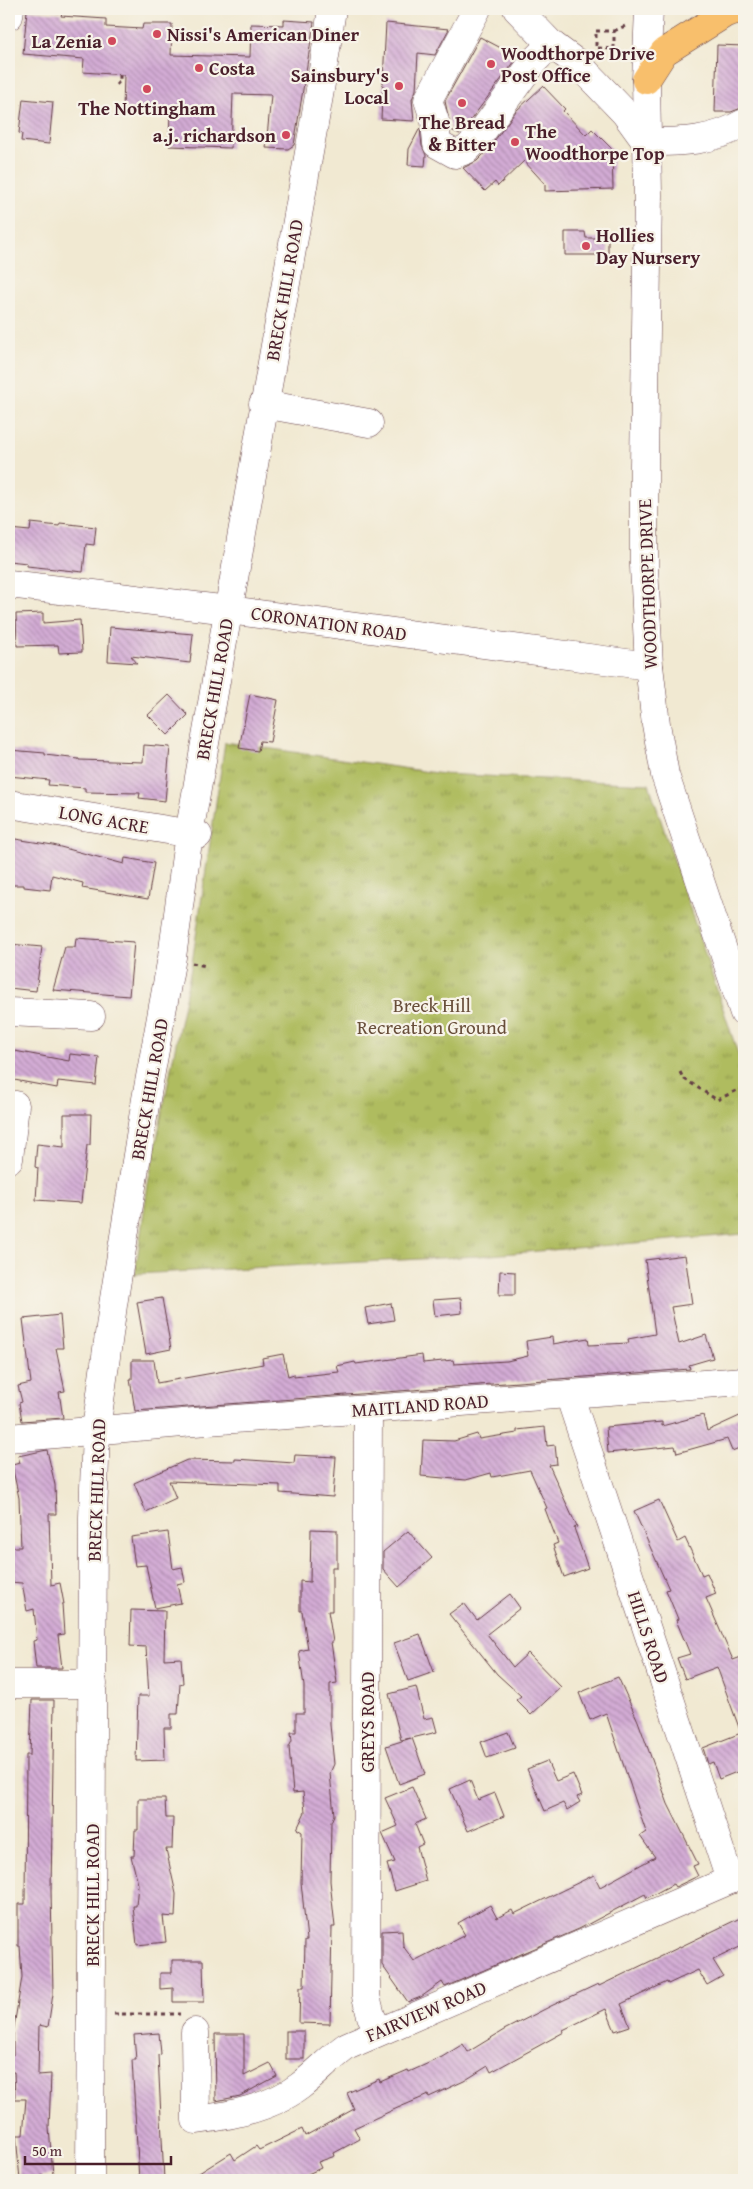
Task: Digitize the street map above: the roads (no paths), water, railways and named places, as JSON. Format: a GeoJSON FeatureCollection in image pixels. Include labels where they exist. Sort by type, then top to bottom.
{"type":"FeatureCollection","features":[{"type":"Feature","properties":{"kind":"main road"},"geometry":{"type":"LineString","coordinates":[[646,80],[664,52],[726,13],[740,9]]}},
{"type":"Feature","properties":{"kind":"street"},"geometry":{"type":"LineString","coordinates":[[9,16],[10,9]]}},
{"type":"Feature","properties":{"kind":"street","name":"BRECK HILL ROAD"},"geometry":{"type":"LineString","coordinates":[[90,2180],[96,1430],[113,1306],[140,1138],[194,834],[263,404],[320,90],[332,9]]}},
{"type":"Feature","properties":{"kind":"street"},"geometry":{"type":"LineString","coordinates":[[478,9],[428,100],[435,121],[437,144],[455,154],[466,150],[476,140],[534,61],[551,44]]}},
{"type":"Feature","properties":{"kind":"street"},"geometry":{"type":"LineString","coordinates":[[517,9],[551,44],[584,71],[625,113],[646,142],[704,140],[733,130],[744,123]]}},
{"type":"Feature","properties":{"kind":"street","name":"WOODTHORPE DRIVE"},"geometry":{"type":"LineString","coordinates":[[650,9],[646,80],[648,195],[644,566],[649,666],[665,775],[744,1013]]}},
{"type":"Feature","properties":{"kind":"street"},"geometry":{"type":"LineString","coordinates":[[263,404],[369,424]]}},
{"type":"Feature","properties":{"kind":"street","name":"CORONATION ROAD"},"geometry":{"type":"LineString","coordinates":[[9,584],[229,610],[649,666]]}},
{"type":"Feature","properties":{"kind":"street","name":"LONG ACRE"},"geometry":{"type":"LineString","coordinates":[[9,804],[194,834]]}},
{"type":"Feature","properties":{"kind":"street"},"geometry":{"type":"LineString","coordinates":[[9,1012],[91,1016]]}},
{"type":"Feature","properties":{"kind":"street"},"geometry":{"type":"LineString","coordinates":[[9,1159],[20,1105]]}},
{"type":"Feature","properties":{"kind":"street","name":"MAITLAND ROAD"},"geometry":{"type":"LineString","coordinates":[[9,1438],[744,1381]]}},
{"type":"Feature","properties":{"kind":"street","name":"HILLS ROAD"},"geometry":{"type":"LineString","coordinates":[[569,1394],[737,1878]]}},
{"type":"Feature","properties":{"kind":"street","name":"GREYS ROAD"},"geometry":{"type":"LineString","coordinates":[[368,1409],[366,1996],[371,2016],[379,2031]]}},
{"type":"Feature","properties":{"kind":"street"},"geometry":{"type":"LineString","coordinates":[[9,1684],[93,1684]]}},
{"type":"Feature","properties":{"kind":"street","name":"FAIRVIEW ROAD"},"geometry":{"type":"LineString","coordinates":[[195,2032],[195,2132],[291,2092],[346,2046],[737,1878]]}},
{"type":"Feature","properties":{"kind":"place","name":"Nissi's American Diner"},"geometry":{"type":"Point","coordinates":[157,34]}},
{"type":"Feature","properties":{"kind":"place","name":"La Zenia"},"geometry":{"type":"Point","coordinates":[112,41]}},
{"type":"Feature","properties":{"kind":"place","name":"Woodthorpe Drive Post Office"},"geometry":{"type":"Point","coordinates":[491,64]}},
{"type":"Feature","properties":{"kind":"place","name":"Costa"},"geometry":{"type":"Point","coordinates":[199,68]}},
{"type":"Feature","properties":{"kind":"place","name":"Sainsbury's Local"},"geometry":{"type":"Point","coordinates":[399,86]}},
{"type":"Feature","properties":{"kind":"place","name":"The Nottingham"},"geometry":{"type":"Point","coordinates":[147,89]}},
{"type":"Feature","properties":{"kind":"place","name":"The Bread & Bitter"},"geometry":{"type":"Point","coordinates":[462,103]}},
{"type":"Feature","properties":{"kind":"place","name":"a.j. richardson"},"geometry":{"type":"Point","coordinates":[286,135]}},
{"type":"Feature","properties":{"kind":"place","name":"The Woodthorpe Top"},"geometry":{"type":"Point","coordinates":[515,142]}},
{"type":"Feature","properties":{"kind":"place","name":"Hollies Day Nursery"},"geometry":{"type":"Point","coordinates":[586,246]}},
{"type":"Feature","properties":{"kind":"park label","name":"Breck Hill Recreation Ground"},"geometry":{"type":"Point","coordinates":[432,1016]}}]}
